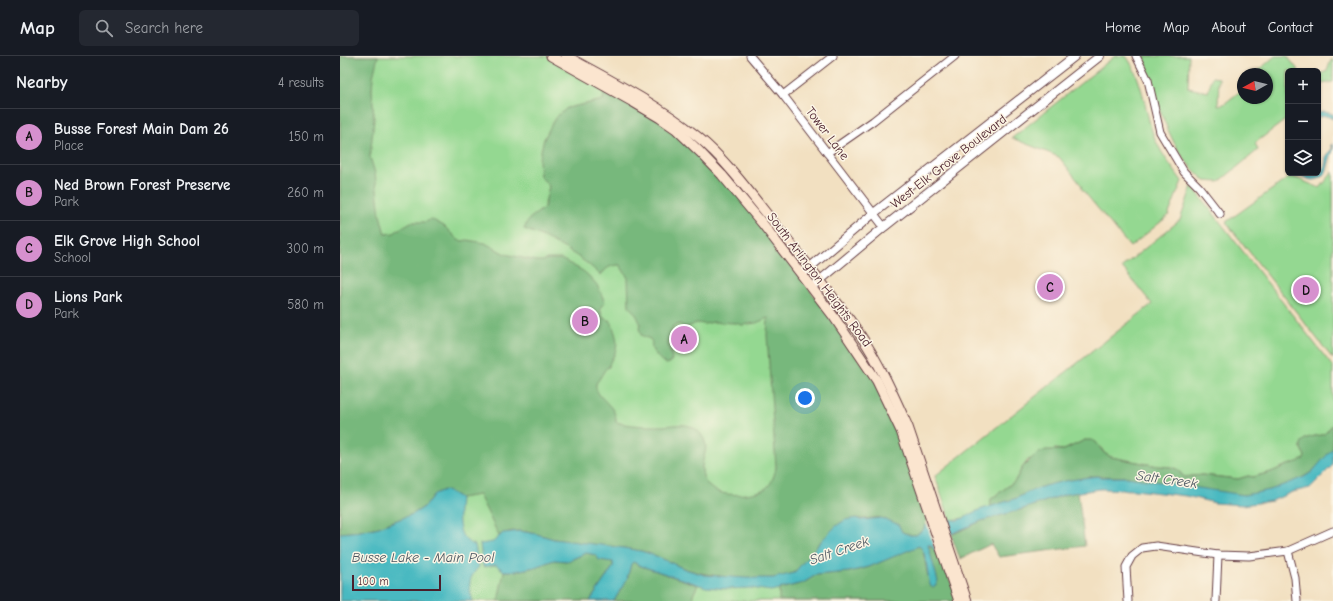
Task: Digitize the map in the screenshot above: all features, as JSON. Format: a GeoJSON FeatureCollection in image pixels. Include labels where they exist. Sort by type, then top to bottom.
{"type":"FeatureCollection","features":[{"type":"Feature","properties":{"kind":"main road","name":"South Arlington Heights Road"},"geometry":{"type":"LineString","coordinates":[[551,56],[628,98],[676,129],[722,175],[812,287],[851,340],[881,389],[901,431],[945,548],[967,601]]}},
{"type":"Feature","properties":{"kind":"main road","name":"South Arlington Heights Road"},"geometry":{"type":"LineString","coordinates":[[566,56],[648,101],[699,138],[728,166],[811,266],[862,337],[884,377],[908,427],[934,516]]}},
{"type":"Feature","properties":{"kind":"main road","name":"South Arlington Heights Road"},"geometry":{"type":"LineString","coordinates":[[945,548],[959,601]]}},
{"type":"Feature","properties":{"kind":"street","name":"Tower Lane"},"geometry":{"type":"LineString","coordinates":[[750,56],[783,95],[884,227]]}},
{"type":"Feature","properties":{"kind":"street"},"geometry":{"type":"LineString","coordinates":[[783,95],[833,56]]}},
{"type":"Feature","properties":{"kind":"street"},"geometry":{"type":"LineString","coordinates":[[827,152],[873,121],[955,56]]}},
{"type":"Feature","properties":{"kind":"street","name":"West Elk Grove Boulevard"},"geometry":{"type":"LineString","coordinates":[[802,274],[874,213],[1075,56]]}},
{"type":"Feature","properties":{"kind":"street","name":"West Elk Grove Boulevard"},"geometry":{"type":"LineString","coordinates":[[812,287],[884,227],[1100,56]]}},
{"type":"Feature","properties":{"kind":"street"},"geometry":{"type":"LineString","coordinates":[[1136,56],[1148,80],[1160,132],[1184,172],[1199,187],[1220,214]]}},
{"type":"Feature","properties":{"kind":"street"},"geometry":{"type":"LineString","coordinates":[[1128,601],[1126,567],[1132,556],[1138,550],[1147,546],[1218,555],[1249,556],[1288,551],[1333,531]]}},
{"type":"Feature","properties":{"kind":"street"},"geometry":{"type":"LineString","coordinates":[[1288,551],[1295,578],[1297,601]]}},
{"type":"Feature","properties":{"kind":"street"},"geometry":{"type":"LineString","coordinates":[[1216,601],[1218,555]]}},
{"type":"Feature","properties":{"kind":"green space"},"geometry":{"type":"Polygon","coordinates":[[[340,56],[551,56],[666,129],[954,601],[340,601],[340,56]]]}},
{"type":"Feature","properties":{"kind":"green space"},"geometry":{"type":"Polygon","coordinates":[[[340,56],[378,56],[372,89],[374,119],[370,157],[375,173],[380,215],[385,234],[394,233],[411,222],[426,222],[431,219],[444,226],[458,240],[485,243],[505,254],[537,261],[561,259],[583,271],[597,285],[605,302],[600,308],[603,318],[611,321],[617,342],[616,350],[609,367],[605,370],[596,384],[598,393],[613,410],[616,422],[644,426],[686,425],[694,428],[701,434],[706,447],[702,468],[704,478],[708,486],[715,490],[733,495],[752,493],[764,490],[769,485],[776,467],[767,335],[768,318],[756,323],[742,325],[736,323],[713,322],[705,324],[696,323],[688,327],[684,327],[680,324],[673,326],[668,341],[672,359],[670,363],[666,364],[658,358],[653,351],[650,339],[641,335],[639,328],[640,324],[636,314],[629,306],[628,278],[620,265],[609,268],[604,271],[601,276],[576,255],[543,237],[524,229],[529,219],[544,208],[549,186],[540,176],[539,159],[544,139],[555,118],[567,108],[603,100],[605,86],[677,130],[760,220],[881,389],[932,521],[918,534],[909,535],[881,518],[856,518],[826,536],[797,571],[783,576],[756,579],[724,577],[696,572],[647,553],[630,549],[565,541],[519,531],[512,531],[499,536],[479,495],[460,498],[452,493],[434,494],[424,507],[413,514],[379,527],[340,533],[340,56]]]}},
{"type":"Feature","properties":{"kind":"green space"},"geometry":{"type":"Polygon","coordinates":[[[1115,56],[1126,56],[1132,65],[1140,84],[1153,134],[1166,158],[1182,181],[1168,216],[1130,247],[1081,188],[1082,186],[1059,157],[1012,138],[1115,56]]]}},
{"type":"Feature","properties":{"kind":"green space"},"geometry":{"type":"Polygon","coordinates":[[[1142,56],[1189,56],[1188,88],[1208,92],[1212,77],[1219,78],[1218,105],[1224,104],[1237,94],[1237,104],[1273,104],[1273,68],[1261,68],[1275,56],[1287,56],[1297,68],[1285,68],[1285,120],[1255,143],[1258,150],[1219,182],[1205,181],[1186,161],[1174,143],[1155,96],[1145,60],[1142,56]]]}},
{"type":"Feature","properties":{"kind":"green space"},"geometry":{"type":"Polygon","coordinates":[[[1331,60],[1333,60],[1333,82],[1321,84],[1321,74],[1327,71],[1331,60]]]}},
{"type":"Feature","properties":{"kind":"green space"},"geometry":{"type":"Polygon","coordinates":[[[1333,172],[1333,359],[1226,222],[1291,176],[1320,188],[1333,172]]]}},
{"type":"Feature","properties":{"kind":"green space"},"geometry":{"type":"Polygon","coordinates":[[[1192,186],[1333,367],[1333,424],[1324,434],[1310,437],[1303,441],[1301,448],[1305,456],[1300,462],[1253,477],[1248,476],[1238,479],[1202,475],[1184,477],[1177,469],[1170,467],[1111,457],[1104,453],[1101,447],[1085,440],[1064,450],[1055,449],[1028,460],[1015,481],[991,499],[990,507],[979,510],[964,518],[950,520],[935,476],[1152,304],[1122,267],[1180,220],[1192,186]]]}},
{"type":"Feature","properties":{"kind":"green space"},"geometry":{"type":"Polygon","coordinates":[[[1333,424],[1333,448],[1310,473],[1294,482],[1264,492],[1236,495],[1128,477],[1093,476],[1045,486],[1017,498],[990,507],[991,499],[1015,481],[1022,468],[1036,454],[1046,450],[1064,450],[1085,440],[1092,440],[1096,442],[1104,453],[1111,457],[1170,467],[1177,469],[1184,477],[1202,475],[1238,479],[1271,472],[1304,459],[1305,456],[1301,448],[1303,441],[1310,437],[1324,434],[1333,424]]]}},
{"type":"Feature","properties":{"kind":"green space"},"geometry":{"type":"Polygon","coordinates":[[[1078,492],[1085,546],[999,557],[991,544],[960,559],[951,535],[981,521],[1023,509],[1066,494],[1078,492]]]}},
{"type":"Feature","properties":{"kind":"green space"},"geometry":{"type":"Polygon","coordinates":[[[928,545],[937,550],[959,601],[779,601],[779,589],[803,583],[816,575],[849,572],[869,567],[916,546],[921,547],[923,550],[928,577],[928,545]]]}},
{"type":"Feature","properties":{"kind":"green space"},"geometry":{"type":"Polygon","coordinates":[[[586,553],[596,555],[613,562],[613,567],[590,601],[498,601],[504,571],[516,571],[535,567],[554,560],[568,561],[586,553]]]}},
{"type":"Feature","properties":{"kind":"green space"},"geometry":{"type":"Polygon","coordinates":[[[633,562],[698,585],[692,601],[614,601],[627,579],[631,564],[633,562]]]}},
{"type":"Feature","properties":{"kind":"water"},"geometry":{"type":"Polygon","coordinates":[[[1321,113],[1333,114],[1333,119],[1327,116],[1321,117],[1321,113]]]}},
{"type":"Feature","properties":{"kind":"water"},"geometry":{"type":"Polygon","coordinates":[[[1333,147],[1326,172],[1321,178],[1311,180],[1302,176],[1321,176],[1325,166],[1326,157],[1333,147]]]}},
{"type":"Feature","properties":{"kind":"water","name":"Salt Creek"},"geometry":{"type":"Polygon","coordinates":[[[1333,448],[1333,465],[1310,488],[1292,492],[1272,501],[1243,505],[1215,503],[1186,496],[1135,490],[1101,489],[1066,494],[1023,509],[981,521],[944,537],[938,550],[934,550],[931,545],[928,545],[938,581],[935,586],[932,587],[929,583],[924,554],[919,546],[869,567],[849,572],[816,575],[803,583],[771,591],[750,588],[727,589],[706,587],[633,562],[631,564],[627,579],[614,601],[590,601],[613,567],[613,562],[599,560],[596,555],[586,553],[568,561],[554,560],[535,567],[516,571],[504,571],[496,565],[483,567],[480,544],[493,542],[503,533],[520,531],[554,539],[641,551],[654,555],[685,569],[705,575],[773,578],[794,573],[823,539],[836,526],[845,520],[856,518],[861,520],[881,518],[898,524],[902,532],[910,535],[916,535],[930,522],[938,519],[957,520],[979,510],[1017,498],[1044,486],[1096,476],[1128,477],[1244,495],[1270,490],[1304,477],[1312,472],[1333,448]]]}},
{"type":"Feature","properties":{"kind":"water","name":"Busse Lake - Main Pool"},"geometry":{"type":"Polygon","coordinates":[[[444,490],[460,498],[459,525],[461,532],[468,542],[475,545],[479,567],[475,571],[470,582],[470,591],[473,601],[340,601],[340,533],[379,527],[413,514],[424,507],[434,494],[444,490]]]}},
{"type":"Feature","properties":{"kind":"pier"},"geometry":{"type":"Polygon","coordinates":[[[938,518],[945,518],[952,537],[945,539],[940,549],[936,551],[926,522],[938,518]]]}},
{"type":"Feature","properties":{"kind":"place","name":"Elk Grove High School"},"geometry":{"type":"Point","coordinates":[1050,287]}},
{"type":"Feature","properties":{"kind":"place","name":"Lions Park"},"geometry":{"type":"Point","coordinates":[1306,290]}},
{"type":"Feature","properties":{"kind":"place","name":"Ned Brown Forest Preserve"},"geometry":{"type":"Point","coordinates":[585,321]}},
{"type":"Feature","properties":{"kind":"place","name":"Busse Forest Main Dam 26"},"geometry":{"type":"Point","coordinates":[684,339]}}]}
